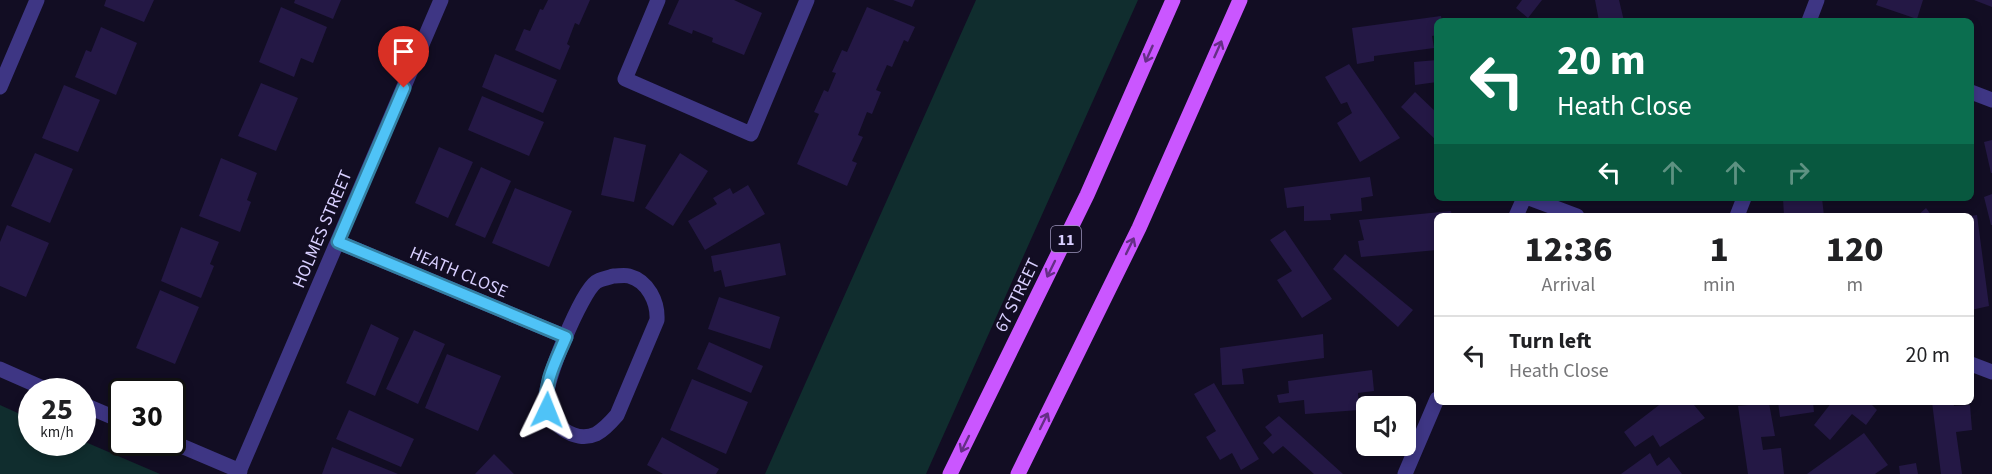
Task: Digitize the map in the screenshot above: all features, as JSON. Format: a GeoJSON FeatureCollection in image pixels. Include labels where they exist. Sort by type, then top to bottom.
{"type":"FeatureCollection","features":[{"type":"Feature","properties":{"kind":"main road","name":"67 STREET"},"geometry":{"type":"LineString","coordinates":[[950,474],[1087,195],[1173,0]]}},
{"type":"Feature","properties":{"kind":"main road"},"geometry":{"type":"LineString","coordinates":[[1018,474],[1139,228],[1240,0]]}},
{"type":"Feature","properties":{"kind":"street"},"geometry":{"type":"LineString","coordinates":[[0,87],[37,0]]}},
{"type":"Feature","properties":{"kind":"street","name":"HOLMES STREET"},"geometry":{"type":"LineString","coordinates":[[239,472],[441,0]]}},
{"type":"Feature","properties":{"kind":"street"},"geometry":{"type":"LineString","coordinates":[[658,0],[625,79],[751,134],[807,0]]}},
{"type":"Feature","properties":{"kind":"street"},"geometry":{"type":"LineString","coordinates":[[1810,18],[1817,0]]}},
{"type":"Feature","properties":{"kind":"street"},"geometry":{"type":"LineString","coordinates":[[1974,93],[1992,100]]}},
{"type":"Feature","properties":{"kind":"street"},"geometry":{"type":"LineString","coordinates":[[1537,201],[1568,213]]}},
{"type":"Feature","properties":{"kind":"street","name":"HEATH CLOSE"},"geometry":{"type":"LineString","coordinates":[[338,242],[566,337]]}},
{"type":"Feature","properties":{"kind":"street"},"geometry":{"type":"LineString","coordinates":[[614,276],[629,276],[644,285],[653,296],[657,309],[657,320],[617,415],[606,427],[594,435],[566,432],[554,421],[547,410],[545,398],[548,380],[566,337],[584,296],[596,282],[614,276]]}},
{"type":"Feature","properties":{"kind":"street"},"geometry":{"type":"LineString","coordinates":[[1974,365],[1992,372]]}},
{"type":"Feature","properties":{"kind":"street"},"geometry":{"type":"LineString","coordinates":[[0,369],[20,378]]}},
{"type":"Feature","properties":{"kind":"street"},"geometry":{"type":"LineString","coordinates":[[1405,474],[1434,405]]}},
{"type":"Feature","properties":{"kind":"street"},"geometry":{"type":"LineString","coordinates":[[186,448],[239,472]]}},
{"type":"Feature","properties":{"kind":"green space"},"geometry":{"type":"Polygon","coordinates":[[[976,0],[1138,0],[926,474],[765,474],[976,0]]]}},
{"type":"Feature","properties":{"kind":"green space"},"geometry":{"type":"Polygon","coordinates":[[[0,405],[18,413],[18,456],[96,456],[96,447],[108,452],[108,456],[118,456],[160,474],[0,474],[0,405]]]}},
{"type":"Feature","properties":{"kind":"building"},"geometry":{"type":"Polygon","coordinates":[[[106,0],[154,0],[144,22],[104,6],[106,0]]]}},
{"type":"Feature","properties":{"kind":"building"},"geometry":{"type":"Polygon","coordinates":[[[295,0],[341,0],[333,19],[294,3],[295,0]]]}},
{"type":"Feature","properties":{"kind":"building"},"geometry":{"type":"Polygon","coordinates":[[[548,0],[590,0],[579,25],[575,23],[567,44],[570,46],[560,70],[515,50],[524,29],[530,31],[540,9],[543,10],[548,0]]]}},
{"type":"Feature","properties":{"kind":"building"},"geometry":{"type":"Polygon","coordinates":[[[679,0],[734,0],[762,13],[744,55],[712,42],[713,38],[693,30],[692,34],[668,24],[679,0]]]}},
{"type":"Feature","properties":{"kind":"building"},"geometry":{"type":"Polygon","coordinates":[[[893,0],[915,0],[912,7],[893,0]]]}},
{"type":"Feature","properties":{"kind":"building"},"geometry":{"type":"Polygon","coordinates":[[[1522,0],[1542,0],[1528,18],[1516,8],[1522,0]]]}},
{"type":"Feature","properties":{"kind":"building"},"geometry":{"type":"Polygon","coordinates":[[[1595,0],[1619,0],[1623,18],[1598,18],[1595,0]]]}},
{"type":"Feature","properties":{"kind":"building"},"geometry":{"type":"Polygon","coordinates":[[[1878,0],[1923,0],[1917,18],[1876,5],[1878,0]]]}},
{"type":"Feature","properties":{"kind":"building"},"geometry":{"type":"Polygon","coordinates":[[[1974,0],[1992,0],[1992,7],[1974,0]]]}},
{"type":"Feature","properties":{"kind":"building"},"geometry":{"type":"Polygon","coordinates":[[[281,7],[327,27],[313,63],[301,58],[294,77],[259,62],[281,7]]]}},
{"type":"Feature","properties":{"kind":"building"},"geometry":{"type":"Polygon","coordinates":[[[867,7],[915,27],[908,42],[904,40],[892,67],[887,65],[876,90],[881,92],[872,114],[867,112],[858,135],[863,137],[852,161],[857,163],[847,186],[797,164],[819,114],[814,112],[824,90],[828,92],[836,73],[832,72],[842,50],[847,52],[867,7]]]}},
{"type":"Feature","properties":{"kind":"building"},"geometry":{"type":"Polygon","coordinates":[[[1441,16],[1441,18],[1434,18],[1434,36],[1432,36],[1434,48],[1374,56],[1374,61],[1357,64],[1352,28],[1441,16]]]}},
{"type":"Feature","properties":{"kind":"building"},"geometry":{"type":"Polygon","coordinates":[[[101,27],[137,43],[116,95],[75,77],[86,50],[91,52],[101,27]]]}},
{"type":"Feature","properties":{"kind":"building"},"geometry":{"type":"Polygon","coordinates":[[[495,54],[557,80],[543,113],[482,87],[495,54]]]}},
{"type":"Feature","properties":{"kind":"building"},"geometry":{"type":"Polygon","coordinates":[[[1434,60],[1434,82],[1415,85],[1414,62],[1434,60]]]}},
{"type":"Feature","properties":{"kind":"building"},"geometry":{"type":"Polygon","coordinates":[[[1349,64],[1400,138],[1360,162],[1337,123],[1352,113],[1347,102],[1341,104],[1325,77],[1349,64]]]}},
{"type":"Feature","properties":{"kind":"building"},"geometry":{"type":"Polygon","coordinates":[[[261,83],[298,98],[276,151],[238,136],[261,83]]]}},
{"type":"Feature","properties":{"kind":"building"},"geometry":{"type":"Polygon","coordinates":[[[64,85],[100,100],[78,152],[42,138],[64,85]]]}},
{"type":"Feature","properties":{"kind":"building"},"geometry":{"type":"Polygon","coordinates":[[[1415,92],[1434,110],[1434,138],[1401,107],[1415,92]]]}},
{"type":"Feature","properties":{"kind":"building"},"geometry":{"type":"Polygon","coordinates":[[[482,96],[544,122],[529,156],[468,130],[482,96]]]}},
{"type":"Feature","properties":{"kind":"building"},"geometry":{"type":"Polygon","coordinates":[[[614,137],[646,145],[634,202],[601,195],[614,137]]]}},
{"type":"Feature","properties":{"kind":"building"},"geometry":{"type":"Polygon","coordinates":[[[1992,140],[1992,173],[1991,173],[1984,142],[1992,140]]]}},
{"type":"Feature","properties":{"kind":"building"},"geometry":{"type":"Polygon","coordinates":[[[439,147],[473,162],[448,218],[415,203],[439,147]]]}},
{"type":"Feature","properties":{"kind":"building"},"geometry":{"type":"Polygon","coordinates":[[[35,153],[73,169],[50,223],[11,206],[35,153]]]}},
{"type":"Feature","properties":{"kind":"building"},"geometry":{"type":"Polygon","coordinates":[[[680,153],[708,171],[673,226],[645,208],[680,153]]]}},
{"type":"Feature","properties":{"kind":"building"},"geometry":{"type":"Polygon","coordinates":[[[221,158],[257,173],[247,200],[251,202],[240,232],[199,216],[221,158]]]}},
{"type":"Feature","properties":{"kind":"building"},"geometry":{"type":"Polygon","coordinates":[[[481,167],[511,181],[485,238],[455,225],[481,167]]]}},
{"type":"Feature","properties":{"kind":"building"},"geometry":{"type":"Polygon","coordinates":[[[1370,177],[1373,196],[1361,198],[1362,211],[1330,214],[1331,220],[1304,221],[1304,206],[1287,208],[1284,188],[1370,177]]]}},
{"type":"Feature","properties":{"kind":"building"},"geometry":{"type":"Polygon","coordinates":[[[748,185],[765,214],[705,250],[688,221],[717,204],[713,198],[730,188],[733,194],[748,185]]]}},
{"type":"Feature","properties":{"kind":"building"},"geometry":{"type":"Polygon","coordinates":[[[515,188],[572,211],[549,267],[492,243],[515,188]]]}},
{"type":"Feature","properties":{"kind":"building"},"geometry":{"type":"Polygon","coordinates":[[[1992,194],[1992,225],[1991,225],[1984,197],[1992,194]]]}},
{"type":"Feature","properties":{"kind":"building"},"geometry":{"type":"Polygon","coordinates":[[[1783,201],[1822,201],[1824,213],[1784,213],[1783,201]]]}},
{"type":"Feature","properties":{"kind":"building"},"geometry":{"type":"Polygon","coordinates":[[[1926,208],[1930,213],[1920,213],[1926,208]]]}},
{"type":"Feature","properties":{"kind":"building"},"geometry":{"type":"Polygon","coordinates":[[[1451,211],[1451,213],[1434,213],[1434,250],[1361,257],[1358,241],[1364,240],[1359,220],[1451,211]]]}},
{"type":"Feature","properties":{"kind":"building"},"geometry":{"type":"Polygon","coordinates":[[[1977,215],[1989,306],[1974,309],[1974,216],[1977,215]]]}},
{"type":"Feature","properties":{"kind":"building"},"geometry":{"type":"Polygon","coordinates":[[[7,225],[49,243],[26,297],[0,286],[0,242],[7,225]]]}},
{"type":"Feature","properties":{"kind":"building"},"geometry":{"type":"Polygon","coordinates":[[[181,227],[219,242],[210,264],[214,266],[201,298],[161,281],[181,227]]]}},
{"type":"Feature","properties":{"kind":"building"},"geometry":{"type":"Polygon","coordinates":[[[1285,230],[1332,299],[1302,318],[1277,280],[1292,271],[1270,240],[1285,230]]]}},
{"type":"Feature","properties":{"kind":"building"},"geometry":{"type":"Polygon","coordinates":[[[780,243],[786,275],[725,287],[721,270],[714,272],[711,256],[780,243]]]}},
{"type":"Feature","properties":{"kind":"building"},"geometry":{"type":"Polygon","coordinates":[[[1345,254],[1413,310],[1398,327],[1333,269],[1345,254]]]}},
{"type":"Feature","properties":{"kind":"building"},"geometry":{"type":"Polygon","coordinates":[[[160,290],[199,307],[175,364],[136,348],[160,290]]]}},
{"type":"Feature","properties":{"kind":"building"},"geometry":{"type":"Polygon","coordinates":[[[719,297],[780,317],[770,349],[708,329],[719,297]]]}},
{"type":"Feature","properties":{"kind":"building"},"geometry":{"type":"Polygon","coordinates":[[[371,324],[399,338],[375,396],[346,383],[371,324]]]}},
{"type":"Feature","properties":{"kind":"building"},"geometry":{"type":"Polygon","coordinates":[[[414,330],[445,344],[418,404],[386,389],[414,330]]]}},
{"type":"Feature","properties":{"kind":"building"},"geometry":{"type":"Polygon","coordinates":[[[1323,334],[1324,358],[1242,369],[1244,384],[1222,385],[1220,348],[1323,334]]]}},
{"type":"Feature","properties":{"kind":"building"},"geometry":{"type":"Polygon","coordinates":[[[709,342],[763,366],[751,393],[697,369],[709,342]]]}},
{"type":"Feature","properties":{"kind":"building"},"geometry":{"type":"Polygon","coordinates":[[[447,354],[501,376],[478,431],[425,408],[447,354]]]}},
{"type":"Feature","properties":{"kind":"building"},"geometry":{"type":"Polygon","coordinates":[[[1372,370],[1374,391],[1358,393],[1356,410],[1305,414],[1304,400],[1279,403],[1277,395],[1289,393],[1288,381],[1372,370]]]}},
{"type":"Feature","properties":{"kind":"building"},"geometry":{"type":"Polygon","coordinates":[[[692,379],[748,402],[726,454],[670,430],[692,379]]]}},
{"type":"Feature","properties":{"kind":"building"},"geometry":{"type":"Polygon","coordinates":[[[1214,383],[1259,459],[1241,470],[1232,453],[1220,460],[1206,437],[1216,431],[1194,394],[1214,383]]]}},
{"type":"Feature","properties":{"kind":"building"},"geometry":{"type":"Polygon","coordinates":[[[1659,405],[1694,405],[1705,418],[1660,447],[1653,435],[1635,447],[1624,432],[1659,405]]]}},
{"type":"Feature","properties":{"kind":"building"},"geometry":{"type":"Polygon","coordinates":[[[1769,405],[1775,436],[1761,437],[1763,450],[1781,448],[1784,474],[1748,474],[1738,406],[1769,405]]]}},
{"type":"Feature","properties":{"kind":"building"},"geometry":{"type":"Polygon","coordinates":[[[1778,405],[1813,405],[1814,412],[1780,417],[1778,405]]]}},
{"type":"Feature","properties":{"kind":"building"},"geometry":{"type":"Polygon","coordinates":[[[1830,405],[1872,405],[1877,410],[1866,425],[1852,414],[1830,440],[1814,425],[1830,405]]]}},
{"type":"Feature","properties":{"kind":"building"},"geometry":{"type":"Polygon","coordinates":[[[1932,405],[1970,405],[1972,430],[1956,432],[1962,474],[1941,474],[1932,405]]]}},
{"type":"Feature","properties":{"kind":"building"},"geometry":{"type":"Polygon","coordinates":[[[349,410],[414,439],[401,467],[336,439],[349,410]]]}},
{"type":"Feature","properties":{"kind":"building"},"geometry":{"type":"Polygon","coordinates":[[[1279,416],[1343,474],[1314,474],[1283,446],[1273,454],[1263,443],[1272,435],[1265,427],[1279,416]]]}},
{"type":"Feature","properties":{"kind":"building"},"geometry":{"type":"Polygon","coordinates":[[[1864,433],[1888,465],[1875,474],[1807,474],[1864,433]]]}},
{"type":"Feature","properties":{"kind":"building"},"geometry":{"type":"Polygon","coordinates":[[[662,437],[719,469],[716,474],[663,474],[647,465],[662,437]]]}},
{"type":"Feature","properties":{"kind":"building"},"geometry":{"type":"Polygon","coordinates":[[[332,447],[398,474],[322,474],[332,447]]]}},
{"type":"Feature","properties":{"kind":"building"},"geometry":{"type":"Polygon","coordinates":[[[1650,453],[1657,466],[1669,457],[1682,474],[1621,474],[1650,453]]]}},
{"type":"Feature","properties":{"kind":"building"},"geometry":{"type":"Polygon","coordinates":[[[494,454],[514,474],[475,474],[494,454]]]}},
{"type":"Feature","properties":{"kind":"building"},"geometry":{"type":"Polygon","coordinates":[[[1916,463],[1918,474],[1900,474],[1899,466],[1916,463]]]}},
{"type":"Feature","properties":{"kind":"route"},"geometry":{"type":"LineString","coordinates":[[404,88],[338,242],[566,337],[548,380],[545,398],[547,410]]}}]}
